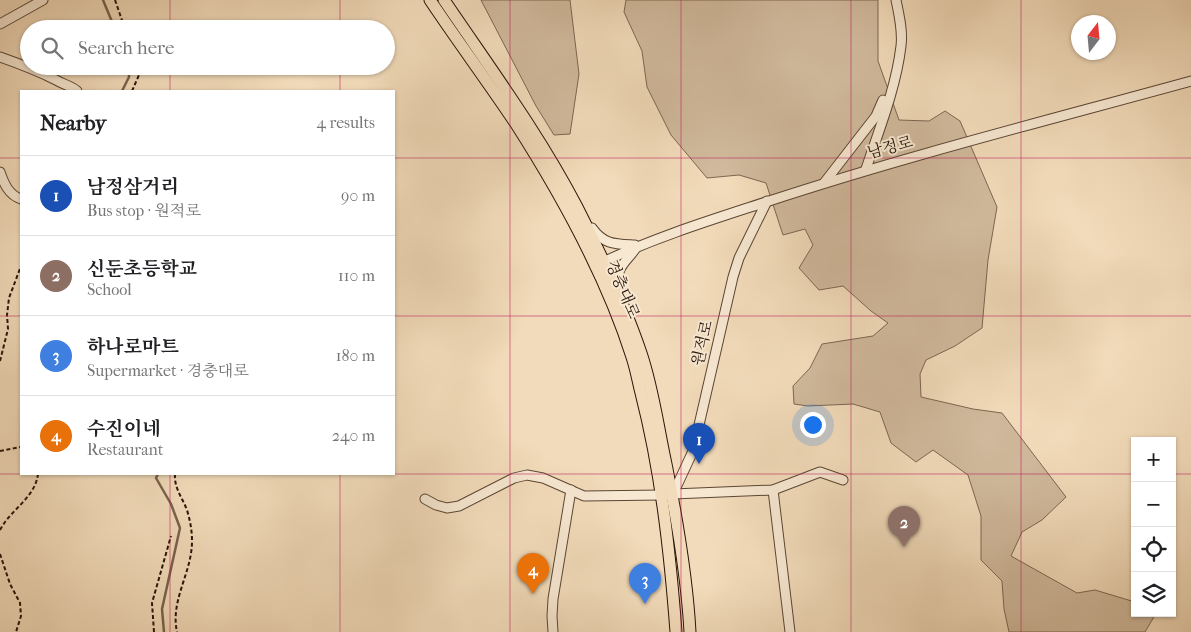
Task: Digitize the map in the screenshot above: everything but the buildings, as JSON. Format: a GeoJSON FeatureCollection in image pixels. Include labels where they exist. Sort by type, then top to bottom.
{"type":"FeatureCollection","features":[{"type":"Feature","properties":{"kind":"main road","name":"경충대로"},"geometry":{"type":"LineString","coordinates":[[430,0],[537,158],[582,238],[599,263],[627,316],[642,355],[660,428],[667,494],[676,632]]}},
{"type":"Feature","properties":{"kind":"main road","name":"경충대로"},"geometry":{"type":"LineString","coordinates":[[444,0],[535,135],[577,207],[599,263],[632,358],[667,494],[689,609],[690,632]]}},
{"type":"Feature","properties":{"kind":"street"},"geometry":{"type":"LineString","coordinates":[[0,24],[44,0]]}},
{"type":"Feature","properties":{"kind":"street"},"geometry":{"type":"LineString","coordinates":[[866,169],[892,86],[901,46],[901,29],[896,0]]}},
{"type":"Feature","properties":{"kind":"street"},"geometry":{"type":"LineString","coordinates":[[0,57],[20,64]]}},
{"type":"Feature","properties":{"kind":"street"},"geometry":{"type":"LineString","coordinates":[[824,183],[876,116],[897,65]]}},
{"type":"Feature","properties":{"kind":"street"},"geometry":{"type":"LineString","coordinates":[[44,75],[76,90]]}},
{"type":"Feature","properties":{"kind":"street","name":"남정로"},"geometry":{"type":"LineString","coordinates":[[599,263],[638,245],[866,169],[1191,81]]}},
{"type":"Feature","properties":{"kind":"street"},"geometry":{"type":"LineString","coordinates":[[0,172],[6,188],[15,197],[20,199]]}},
{"type":"Feature","properties":{"kind":"street","name":"원적로"},"geometry":{"type":"LineString","coordinates":[[667,494],[693,451],[736,267],[748,238],[767,202]]}},
{"type":"Feature","properties":{"kind":"street"},"geometry":{"type":"LineString","coordinates":[[577,207],[584,212],[598,237],[604,241],[620,245],[638,245]]}},
{"type":"Feature","properties":{"kind":"street"},"geometry":{"type":"LineString","coordinates":[[627,316],[629,311],[618,280],[619,271],[623,261],[631,255],[638,245]]}},
{"type":"Feature","properties":{"kind":"street"},"geometry":{"type":"LineString","coordinates":[[425,499],[436,505],[448,508],[459,506],[514,478],[527,475],[543,478],[584,496],[773,490],[820,472],[843,480]]}},
{"type":"Feature","properties":{"kind":"street"},"geometry":{"type":"LineString","coordinates":[[553,632],[553,599],[571,490]]}},
{"type":"Feature","properties":{"kind":"street"},"geometry":{"type":"LineString","coordinates":[[773,490],[790,632]]}},
{"type":"Feature","properties":{"kind":"path"},"geometry":{"type":"LineString","coordinates":[[115,0],[122,20]]}},
{"type":"Feature","properties":{"kind":"path"},"geometry":{"type":"LineString","coordinates":[[132,90],[138,75]]}},
{"type":"Feature","properties":{"kind":"path"},"geometry":{"type":"LineString","coordinates":[[0,361],[8,329],[8,298],[20,268]]}},
{"type":"Feature","properties":{"kind":"path"},"geometry":{"type":"LineString","coordinates":[[0,451],[20,447]]}},
{"type":"Feature","properties":{"kind":"path"},"geometry":{"type":"LineString","coordinates":[[0,530],[5,520],[33,491],[38,475]]}},
{"type":"Feature","properties":{"kind":"path"},"geometry":{"type":"LineString","coordinates":[[175,475],[177,490],[187,509],[191,525],[192,542],[190,561],[175,608],[177,632]]}},
{"type":"Feature","properties":{"kind":"path"},"geometry":{"type":"LineString","coordinates":[[154,632],[152,604],[170,536]]}},
{"type":"Feature","properties":{"kind":"path"},"geometry":{"type":"LineString","coordinates":[[0,554],[10,584],[20,603],[21,616],[16,632]]}},
{"type":"Feature","properties":{"kind":"shaded area"},"geometry":{"type":"Polygon","coordinates":[[[481,0],[570,0],[579,74],[570,134],[554,135],[536,106],[481,0]]]}},
{"type":"Feature","properties":{"kind":"shaded area"},"geometry":{"type":"Polygon","coordinates":[[[626,0],[878,0],[878,61],[899,120],[929,121],[945,111],[960,121],[997,207],[988,260],[982,328],[955,346],[926,360],[920,374],[921,397],[973,409],[1002,413],[1066,497],[1042,520],[1022,532],[1011,556],[1077,593],[1095,590],[1131,601],[1131,617],[1154,617],[1145,632],[1009,632],[1004,609],[1002,581],[981,560],[981,516],[968,475],[933,450],[916,462],[891,443],[880,412],[853,404],[808,406],[794,404],[793,386],[810,368],[822,344],[873,336],[888,323],[871,311],[843,286],[819,290],[799,268],[813,245],[805,229],[783,235],[766,183],[739,175],[707,178],[671,135],[647,87],[642,51],[624,12],[626,0]]]}},
{"type":"Feature","properties":{"kind":"waterway"},"geometry":{"type":"LineString","coordinates":[[103,0],[111,20]]}},
{"type":"Feature","properties":{"kind":"waterway"},"geometry":{"type":"LineString","coordinates":[[122,90],[129,75]]}},
{"type":"Feature","properties":{"kind":"waterway"},"geometry":{"type":"LineString","coordinates":[[158,475],[156,478],[171,504],[180,528],[162,609],[164,632]]}},
{"type":"Feature","properties":{"kind":"place","name":"남정삼거리"},"geometry":{"type":"Point","coordinates":[699,464]}},
{"type":"Feature","properties":{"kind":"place","name":"신둔초등학교"},"geometry":{"type":"Point","coordinates":[904,547]}},
{"type":"Feature","properties":{"kind":"place","name":"수진이네"},"geometry":{"type":"Point","coordinates":[533,594]}},
{"type":"Feature","properties":{"kind":"place","name":"하나로마트"},"geometry":{"type":"Point","coordinates":[645,604]}}]}
